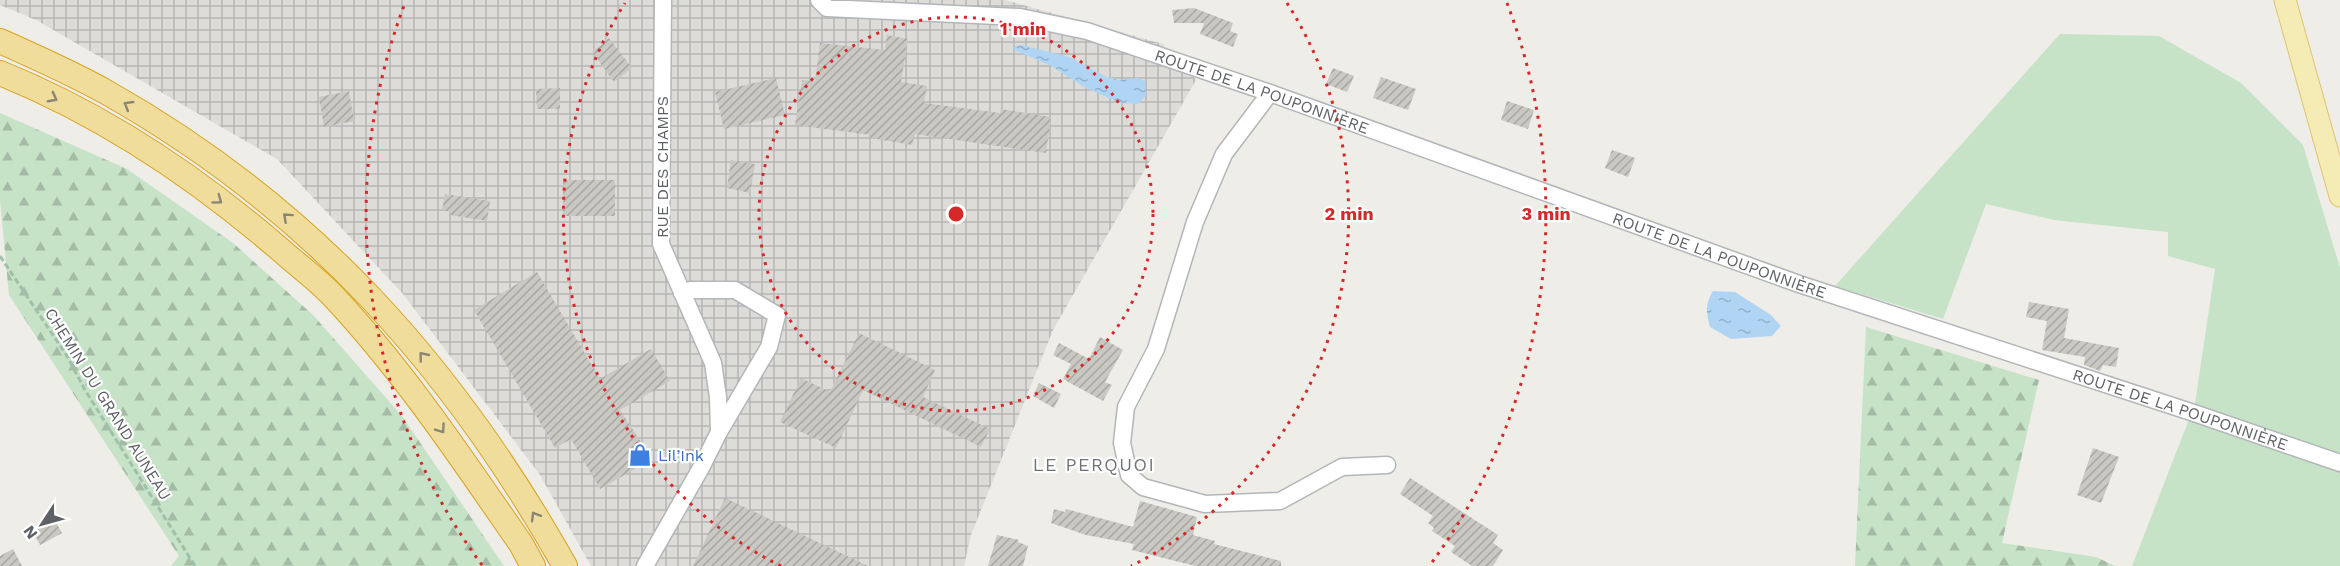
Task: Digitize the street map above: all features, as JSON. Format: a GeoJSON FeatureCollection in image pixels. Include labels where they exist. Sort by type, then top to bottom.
{"type":"FeatureCollection","features":[{"type":"Feature","properties":{"kind":"highway"},"geometry":{"type":"LineString","coordinates":[[0,41],[105,92],[170,130],[277,208],[331,256],[401,331],[464,408],[495,453],[565,566]]}},
{"type":"Feature","properties":{"kind":"highway"},"geometry":{"type":"LineString","coordinates":[[0,73],[31,86],[144,146],[248,222],[333,296],[422,400],[521,544],[533,566]]}},
{"type":"Feature","properties":{"kind":"main road"},"geometry":{"type":"LineString","coordinates":[[2285,0],[2340,196]]}},
{"type":"Feature","properties":{"kind":"street","name":"RUE DES CHAMPS"},"geometry":{"type":"LineString","coordinates":[[663,0],[661,244],[712,363],[718,397],[719,432]]}},
{"type":"Feature","properties":{"kind":"street","name":"ROUTE DE LA POUPONNIÈRE"},"geometry":{"type":"LineString","coordinates":[[819,0],[827,8],[842,10],[1020,17],[1087,31],[1270,93],[1799,284],[2183,409],[2340,463]]}},
{"type":"Feature","properties":{"kind":"street"},"geometry":{"type":"LineString","coordinates":[[1270,93],[1224,154],[1195,222],[1156,349],[1126,407],[1122,443],[1129,475],[1143,487],[1205,504],[1280,501],[1342,466],[1387,465]]}},
{"type":"Feature","properties":{"kind":"street"},"geometry":{"type":"LineString","coordinates":[[645,566],[769,347],[777,315],[735,290],[682,292]]}},
{"type":"Feature","properties":{"kind":"path","name":"CHEMIN DU GRAND AUNEAU"},"geometry":{"type":"LineString","coordinates":[[0,256],[67,356],[85,390],[195,566]]}},
{"type":"Feature","properties":{"kind":"shaded area"},"geometry":{"type":"Polygon","coordinates":[[[0,0],[1005,0],[1163,44],[1196,80],[1053,330],[971,535],[964,566],[591,566],[540,475],[403,294],[277,159],[36,20],[0,5],[0,0]]]}},
{"type":"Feature","properties":{"kind":"green space"},"geometry":{"type":"Polygon","coordinates":[[[2060,34],[2159,36],[2241,83],[2303,145],[2340,268],[2340,566],[2132,566],[2195,404],[2215,269],[2168,256],[2168,232],[2054,220],[1986,204],[1943,319],[1835,286],[2060,34]]]}},
{"type":"Feature","properties":{"kind":"green space"},"geometry":{"type":"Polygon","coordinates":[[[0,113],[127,169],[233,243],[313,315],[402,416],[504,566],[171,566],[179,556],[9,295],[0,200],[0,113]]]}},
{"type":"Feature","properties":{"kind":"green space"},"geometry":{"type":"Polygon","coordinates":[[[1866,327],[2039,380],[2002,543],[2096,557],[2115,566],[1855,566],[1866,327]]]}},
{"type":"Feature","properties":{"kind":"water"},"geometry":{"type":"Polygon","coordinates":[[[1022,45],[1069,57],[1107,77],[1120,80],[1138,78],[1145,81],[1146,96],[1138,104],[1120,103],[1086,88],[1051,66],[1014,50],[1015,46],[1022,45]]]}},
{"type":"Feature","properties":{"kind":"water"},"geometry":{"type":"Polygon","coordinates":[[[1713,291],[1735,292],[1771,315],[1781,326],[1772,336],[1731,339],[1710,327],[1707,308],[1713,291]]]}},
{"type":"Feature","properties":{"kind":"building"},"geometry":{"type":"Polygon","coordinates":[[[1194,8],[1233,23],[1230,31],[1238,34],[1233,47],[1200,34],[1204,23],[1174,23],[1172,10],[1194,8]]]}},
{"type":"Feature","properties":{"kind":"building"},"geometry":{"type":"Polygon","coordinates":[[[887,35],[908,39],[901,82],[927,86],[924,103],[1000,113],[1001,109],[1051,117],[1046,153],[915,134],[912,145],[871,138],[871,135],[795,125],[802,80],[815,81],[820,43],[885,50],[887,35]]]}},
{"type":"Feature","properties":{"kind":"building"},"geometry":{"type":"Polygon","coordinates":[[[609,38],[632,68],[614,82],[592,52],[609,38]]]}},
{"type":"Feature","properties":{"kind":"building"},"geometry":{"type":"Polygon","coordinates":[[[1333,68],[1354,76],[1347,92],[1326,84],[1333,68]]]}},
{"type":"Feature","properties":{"kind":"building"},"geometry":{"type":"Polygon","coordinates":[[[1381,77],[1416,89],[1408,110],[1373,98],[1381,77]]]}},
{"type":"Feature","properties":{"kind":"building"},"geometry":{"type":"Polygon","coordinates":[[[776,78],[785,115],[724,129],[715,92],[776,78]]]}},
{"type":"Feature","properties":{"kind":"building"},"geometry":{"type":"Polygon","coordinates":[[[560,88],[560,109],[537,109],[536,89],[560,88]]]}},
{"type":"Feature","properties":{"kind":"building"},"geometry":{"type":"Polygon","coordinates":[[[349,91],[354,121],[324,127],[319,97],[349,91]]]}},
{"type":"Feature","properties":{"kind":"building"},"geometry":{"type":"Polygon","coordinates":[[[1507,101],[1534,110],[1528,129],[1501,120],[1507,101]]]}},
{"type":"Feature","properties":{"kind":"building"},"geometry":{"type":"Polygon","coordinates":[[[1612,150],[1635,158],[1628,177],[1605,168],[1612,150]]]}},
{"type":"Feature","properties":{"kind":"building"},"geometry":{"type":"Polygon","coordinates":[[[731,160],[755,164],[750,193],[727,188],[731,160]]]}},
{"type":"Feature","properties":{"kind":"building"},"geometry":{"type":"Polygon","coordinates":[[[563,180],[615,180],[615,216],[563,216],[563,180]]]}},
{"type":"Feature","properties":{"kind":"building"},"geometry":{"type":"Polygon","coordinates":[[[445,194],[490,201],[487,221],[450,215],[451,212],[442,210],[445,194]]]}},
{"type":"Feature","properties":{"kind":"building"},"geometry":{"type":"Polygon","coordinates":[[[537,272],[600,379],[651,349],[670,381],[620,410],[652,459],[600,489],[571,439],[555,448],[474,310],[537,272]]]}},
{"type":"Feature","properties":{"kind":"building"},"geometry":{"type":"Polygon","coordinates":[[[2029,302],[2069,309],[2064,338],[2119,348],[2116,367],[2103,365],[2100,371],[2084,365],[2085,357],[2042,350],[2047,321],[2026,317],[2029,302]]]}},
{"type":"Feature","properties":{"kind":"building"},"geometry":{"type":"Polygon","coordinates":[[[859,333],[935,370],[923,397],[990,429],[981,447],[863,390],[836,448],[780,422],[801,378],[830,392],[859,333]]]}},
{"type":"Feature","properties":{"kind":"building"},"geometry":{"type":"Polygon","coordinates":[[[1100,337],[1123,350],[1105,382],[1112,385],[1103,401],[1063,379],[1071,364],[1053,355],[1059,343],[1089,359],[1100,337]]]}},
{"type":"Feature","properties":{"kind":"building"},"geometry":{"type":"Polygon","coordinates":[[[1039,383],[1061,394],[1054,408],[1033,396],[1039,383]]]}},
{"type":"Feature","properties":{"kind":"building"},"geometry":{"type":"Polygon","coordinates":[[[2093,448],[2119,457],[2101,503],[2077,495],[2093,448]]]}},
{"type":"Feature","properties":{"kind":"building"},"geometry":{"type":"Polygon","coordinates":[[[1410,478],[1498,535],[1493,543],[1503,550],[1493,566],[1472,566],[1451,552],[1455,546],[1432,531],[1434,528],[1428,523],[1433,516],[1400,494],[1410,478]]]}},
{"type":"Feature","properties":{"kind":"building"},"geometry":{"type":"Polygon","coordinates":[[[725,498],[736,503],[868,566],[693,566],[725,498]]]}},
{"type":"Feature","properties":{"kind":"building"},"geometry":{"type":"Polygon","coordinates":[[[1140,501],[1197,517],[1193,535],[1215,541],[1214,544],[1281,561],[1281,566],[1195,566],[1132,550],[1134,544],[1086,535],[1051,523],[1054,509],[1065,512],[1066,509],[1133,527],[1140,501]]]}},
{"type":"Feature","properties":{"kind":"building"},"geometry":{"type":"Polygon","coordinates":[[[54,519],[62,533],[40,545],[32,530],[54,519]]]}},
{"type":"Feature","properties":{"kind":"building"},"geometry":{"type":"Polygon","coordinates":[[[997,535],[1019,540],[1018,542],[1028,546],[1023,566],[988,566],[997,535]]]}},
{"type":"Feature","properties":{"kind":"building"},"geometry":{"type":"Polygon","coordinates":[[[13,549],[22,566],[0,566],[0,556],[13,549]]]}},
{"type":"Feature","properties":{"kind":"place","name":"Lil’Ink"},"geometry":{"type":"Point","coordinates":[640,455]}},
{"type":"Feature","properties":{"kind":"district","name":"LE PERQUOI"},"geometry":{"type":"Point","coordinates":[1094,464]}}]}
